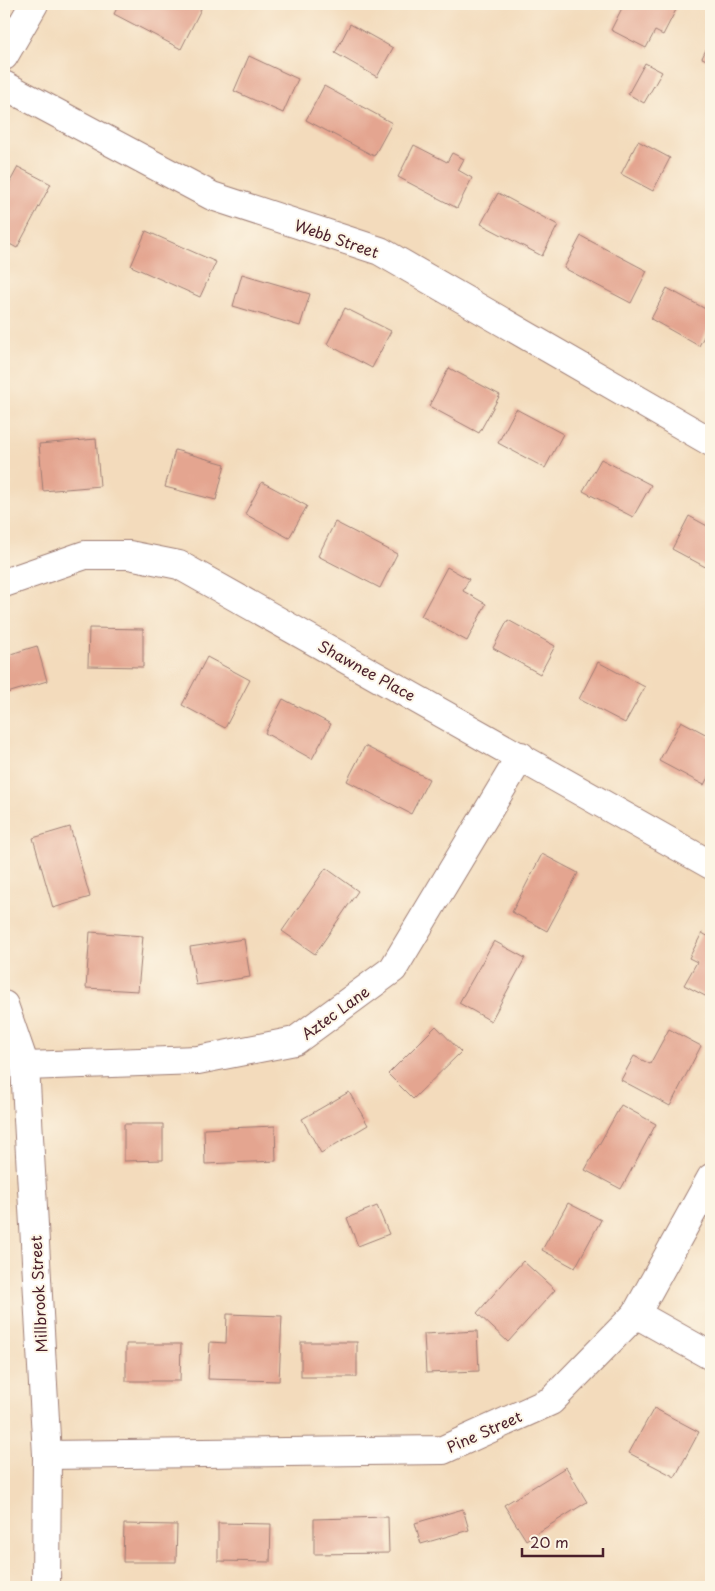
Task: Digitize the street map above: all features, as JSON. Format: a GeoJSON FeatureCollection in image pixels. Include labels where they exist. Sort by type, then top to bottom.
{"type":"FeatureCollection","features":[{"type":"Feature","properties":{"kind":"street"},"geometry":{"type":"LineString","coordinates":[[4,56],[34,4]]}},
{"type":"Feature","properties":{"kind":"street","name":"Webb Street"},"geometry":{"type":"LineString","coordinates":[[4,86],[212,196],[380,251],[711,442]]}},
{"type":"Feature","properties":{"kind":"street","name":"Shawnee Place"},"geometry":{"type":"LineString","coordinates":[[4,583],[85,555],[129,555],[179,565],[521,756],[711,865]]}},
{"type":"Feature","properties":{"kind":"street","name":"Aztec Lane"},"geometry":{"type":"LineString","coordinates":[[25,1066],[198,1060],[295,1041],[393,969],[521,756]]}},
{"type":"Feature","properties":{"kind":"street","name":"Millbrook Street"},"geometry":{"type":"LineString","coordinates":[[4,1005],[25,1066],[47,1455],[46,1587]]}},
{"type":"Feature","properties":{"kind":"street","name":"Pine Street"},"geometry":{"type":"LineString","coordinates":[[47,1455],[443,1450],[551,1401],[636,1314],[711,1178]]}},
{"type":"Feature","properties":{"kind":"street"},"geometry":{"type":"LineString","coordinates":[[636,1314],[711,1356]]}},
{"type":"Feature","properties":{"kind":"building"},"geometry":{"type":"Polygon","coordinates":[[[119,4],[192,4],[201,9],[181,49],[114,14],[119,4]]]}},
{"type":"Feature","properties":{"kind":"building"},"geometry":{"type":"Polygon","coordinates":[[[624,4],[679,4],[663,35],[655,31],[646,48],[611,30],[624,4]]]}},
{"type":"Feature","properties":{"kind":"building"},"geometry":{"type":"Polygon","coordinates":[[[350,24],[393,48],[377,77],[335,53],[350,24]]]}},
{"type":"Feature","properties":{"kind":"building"},"geometry":{"type":"Polygon","coordinates":[[[711,39],[711,62],[702,58],[711,39]]]}},
{"type":"Feature","properties":{"kind":"building"},"geometry":{"type":"Polygon","coordinates":[[[249,56],[298,79],[283,113],[234,91],[249,56]]]}},
{"type":"Feature","properties":{"kind":"building"},"geometry":{"type":"Polygon","coordinates":[[[645,63],[662,72],[644,103],[628,94],[645,63]]]}},
{"type":"Feature","properties":{"kind":"building"},"geometry":{"type":"Polygon","coordinates":[[[324,86],[392,123],[374,156],[306,120],[324,86]]]}},
{"type":"Feature","properties":{"kind":"building"},"geometry":{"type":"Polygon","coordinates":[[[638,141],[670,158],[653,191],[621,174],[638,141]]]}},
{"type":"Feature","properties":{"kind":"building"},"geometry":{"type":"Polygon","coordinates":[[[414,145],[447,162],[452,153],[464,159],[458,170],[472,178],[457,208],[398,177],[414,145]]]}},
{"type":"Feature","properties":{"kind":"building"},"geometry":{"type":"Polygon","coordinates":[[[18,167],[51,184],[17,248],[4,241],[4,193],[18,167]]]}},
{"type":"Feature","properties":{"kind":"building"},"geometry":{"type":"Polygon","coordinates":[[[498,193],[558,225],[542,256],[481,224],[498,193]]]}},
{"type":"Feature","properties":{"kind":"building"},"geometry":{"type":"Polygon","coordinates":[[[146,231],[216,262],[200,297],[131,266],[146,231]]]}},
{"type":"Feature","properties":{"kind":"building"},"geometry":{"type":"Polygon","coordinates":[[[581,236],[647,271],[631,303],[564,268],[581,236]]]}},
{"type":"Feature","properties":{"kind":"building"},"geometry":{"type":"Polygon","coordinates":[[[242,274],[310,294],[300,326],[233,306],[242,274]]]}},
{"type":"Feature","properties":{"kind":"building"},"geometry":{"type":"Polygon","coordinates":[[[667,288],[711,312],[711,323],[699,346],[651,319],[667,288]]]}},
{"type":"Feature","properties":{"kind":"building"},"geometry":{"type":"Polygon","coordinates":[[[345,308],[391,331],[372,368],[327,344],[345,308]]]}},
{"type":"Feature","properties":{"kind":"building"},"geometry":{"type":"Polygon","coordinates":[[[449,368],[500,395],[479,433],[429,406],[449,368]]]}},
{"type":"Feature","properties":{"kind":"building"},"geometry":{"type":"Polygon","coordinates":[[[516,409],[563,434],[545,468],[498,443],[516,409]]]}},
{"type":"Feature","properties":{"kind":"building"},"geometry":{"type":"Polygon","coordinates":[[[96,439],[100,486],[43,491],[39,444],[96,439]]]}},
{"type":"Feature","properties":{"kind":"building"},"geometry":{"type":"Polygon","coordinates":[[[175,450],[225,464],[216,500],[165,487],[175,450]]]}},
{"type":"Feature","properties":{"kind":"building"},"geometry":{"type":"Polygon","coordinates":[[[601,459],[651,485],[633,517],[583,491],[601,459]]]}},
{"type":"Feature","properties":{"kind":"building"},"geometry":{"type":"Polygon","coordinates":[[[262,482],[307,506],[289,538],[245,514],[262,482]]]}},
{"type":"Feature","properties":{"kind":"building"},"geometry":{"type":"Polygon","coordinates":[[[689,516],[711,528],[711,570],[672,549],[689,516]]]}},
{"type":"Feature","properties":{"kind":"building"},"geometry":{"type":"Polygon","coordinates":[[[335,522],[397,554],[380,588],[318,556],[335,522]]]}},
{"type":"Feature","properties":{"kind":"building"},"geometry":{"type":"Polygon","coordinates":[[[447,567],[469,579],[463,591],[486,604],[467,641],[421,616],[447,567]]]}},
{"type":"Feature","properties":{"kind":"building"},"geometry":{"type":"Polygon","coordinates":[[[508,620],[555,646],[540,674],[493,648],[508,620]]]}},
{"type":"Feature","properties":{"kind":"building"},"geometry":{"type":"Polygon","coordinates":[[[89,628],[143,629],[143,667],[88,666],[89,628]]]}},
{"type":"Feature","properties":{"kind":"building"},"geometry":{"type":"Polygon","coordinates":[[[37,646],[47,681],[4,694],[4,656],[37,646]]]}},
{"type":"Feature","properties":{"kind":"building"},"geometry":{"type":"Polygon","coordinates":[[[207,657],[250,680],[225,728],[182,705],[207,657]]]}},
{"type":"Feature","properties":{"kind":"building"},"geometry":{"type":"Polygon","coordinates":[[[598,662],[645,687],[625,723],[579,699],[598,662]]]}},
{"type":"Feature","properties":{"kind":"building"},"geometry":{"type":"Polygon","coordinates":[[[283,699],[331,724],[312,759],[265,733],[283,699]]]}},
{"type":"Feature","properties":{"kind":"building"},"geometry":{"type":"Polygon","coordinates":[[[681,721],[711,737],[711,771],[704,785],[659,761],[681,721]]]}},
{"type":"Feature","properties":{"kind":"building"},"geometry":{"type":"Polygon","coordinates":[[[365,746],[429,779],[411,814],[347,781],[365,746]]]}},
{"type":"Feature","properties":{"kind":"building"},"geometry":{"type":"Polygon","coordinates":[[[70,827],[90,897],[53,908],[33,838],[70,827]]]}},
{"type":"Feature","properties":{"kind":"building"},"geometry":{"type":"Polygon","coordinates":[[[542,854],[578,873],[547,931],[512,912],[542,854]]]}},
{"type":"Feature","properties":{"kind":"building"},"geometry":{"type":"Polygon","coordinates":[[[326,868],[358,891],[315,954],[282,931],[326,868]]]}},
{"type":"Feature","properties":{"kind":"building"},"geometry":{"type":"Polygon","coordinates":[[[90,932],[143,936],[138,991],[86,988],[90,932]]]}},
{"type":"Feature","properties":{"kind":"building"},"geometry":{"type":"Polygon","coordinates":[[[702,933],[711,938],[711,999],[684,985],[697,962],[689,958],[702,933]]]}},
{"type":"Feature","properties":{"kind":"building"},"geometry":{"type":"Polygon","coordinates":[[[244,939],[250,977],[196,985],[190,947],[244,939]]]}},
{"type":"Feature","properties":{"kind":"building"},"geometry":{"type":"Polygon","coordinates":[[[494,941],[525,958],[491,1021],[459,1003],[494,941]]]}},
{"type":"Feature","properties":{"kind":"building"},"geometry":{"type":"Polygon","coordinates":[[[436,1026],[461,1052],[413,1099],[388,1074],[436,1026]]]}},
{"type":"Feature","properties":{"kind":"building"},"geometry":{"type":"Polygon","coordinates":[[[669,1029],[701,1046],[670,1106],[621,1080],[634,1056],[650,1064],[669,1029]]]}},
{"type":"Feature","properties":{"kind":"building"},"geometry":{"type":"Polygon","coordinates":[[[349,1092],[368,1125],[321,1153],[302,1119],[349,1092]]]}},
{"type":"Feature","properties":{"kind":"building"},"geometry":{"type":"Polygon","coordinates":[[[621,1105],[656,1124],[621,1189],[585,1170],[621,1105]]]}},
{"type":"Feature","properties":{"kind":"building"},"geometry":{"type":"Polygon","coordinates":[[[124,1124],[163,1124],[163,1160],[124,1161],[124,1124]]]}},
{"type":"Feature","properties":{"kind":"building"},"geometry":{"type":"Polygon","coordinates":[[[275,1126],[276,1161],[205,1164],[204,1129],[275,1126]]]}},
{"type":"Feature","properties":{"kind":"building"},"geometry":{"type":"Polygon","coordinates":[[[568,1203],[601,1220],[575,1268],[542,1250],[568,1203]]]}},
{"type":"Feature","properties":{"kind":"building"},"geometry":{"type":"Polygon","coordinates":[[[377,1206],[389,1234],[358,1246],[347,1218],[377,1206]]]}},
{"type":"Feature","properties":{"kind":"building"},"geometry":{"type":"Polygon","coordinates":[[[523,1261],[555,1290],[508,1342],[477,1313],[523,1261]]]}},
{"type":"Feature","properties":{"kind":"building"},"geometry":{"type":"Polygon","coordinates":[[[227,1314],[282,1316],[279,1381],[208,1379],[210,1342],[226,1343],[227,1314]]]}},
{"type":"Feature","properties":{"kind":"building"},"geometry":{"type":"Polygon","coordinates":[[[477,1331],[479,1371],[426,1373],[424,1334],[477,1331]]]}},
{"type":"Feature","properties":{"kind":"building"},"geometry":{"type":"Polygon","coordinates":[[[301,1342],[357,1342],[357,1377],[301,1377],[301,1342]]]}},
{"type":"Feature","properties":{"kind":"building"},"geometry":{"type":"Polygon","coordinates":[[[126,1344],[181,1344],[180,1381],[126,1381],[126,1344]]]}},
{"type":"Feature","properties":{"kind":"building"},"geometry":{"type":"Polygon","coordinates":[[[654,1408],[699,1432],[675,1477],[629,1453],[654,1408]]]}},
{"type":"Feature","properties":{"kind":"building"},"geometry":{"type":"Polygon","coordinates":[[[566,1467],[587,1502],[526,1540],[504,1505],[566,1467]]]}},
{"type":"Feature","properties":{"kind":"building"},"geometry":{"type":"Polygon","coordinates":[[[463,1509],[469,1530],[421,1544],[415,1523],[463,1509]]]}},
{"type":"Feature","properties":{"kind":"building"},"geometry":{"type":"Polygon","coordinates":[[[388,1517],[389,1553],[314,1554],[314,1519],[388,1517]]]}},
{"type":"Feature","properties":{"kind":"building"},"geometry":{"type":"Polygon","coordinates":[[[218,1523],[271,1524],[270,1562],[218,1561],[218,1523]]]}},
{"type":"Feature","properties":{"kind":"building"},"geometry":{"type":"Polygon","coordinates":[[[124,1524],[177,1525],[176,1562],[123,1562],[124,1524]]]}}]}
